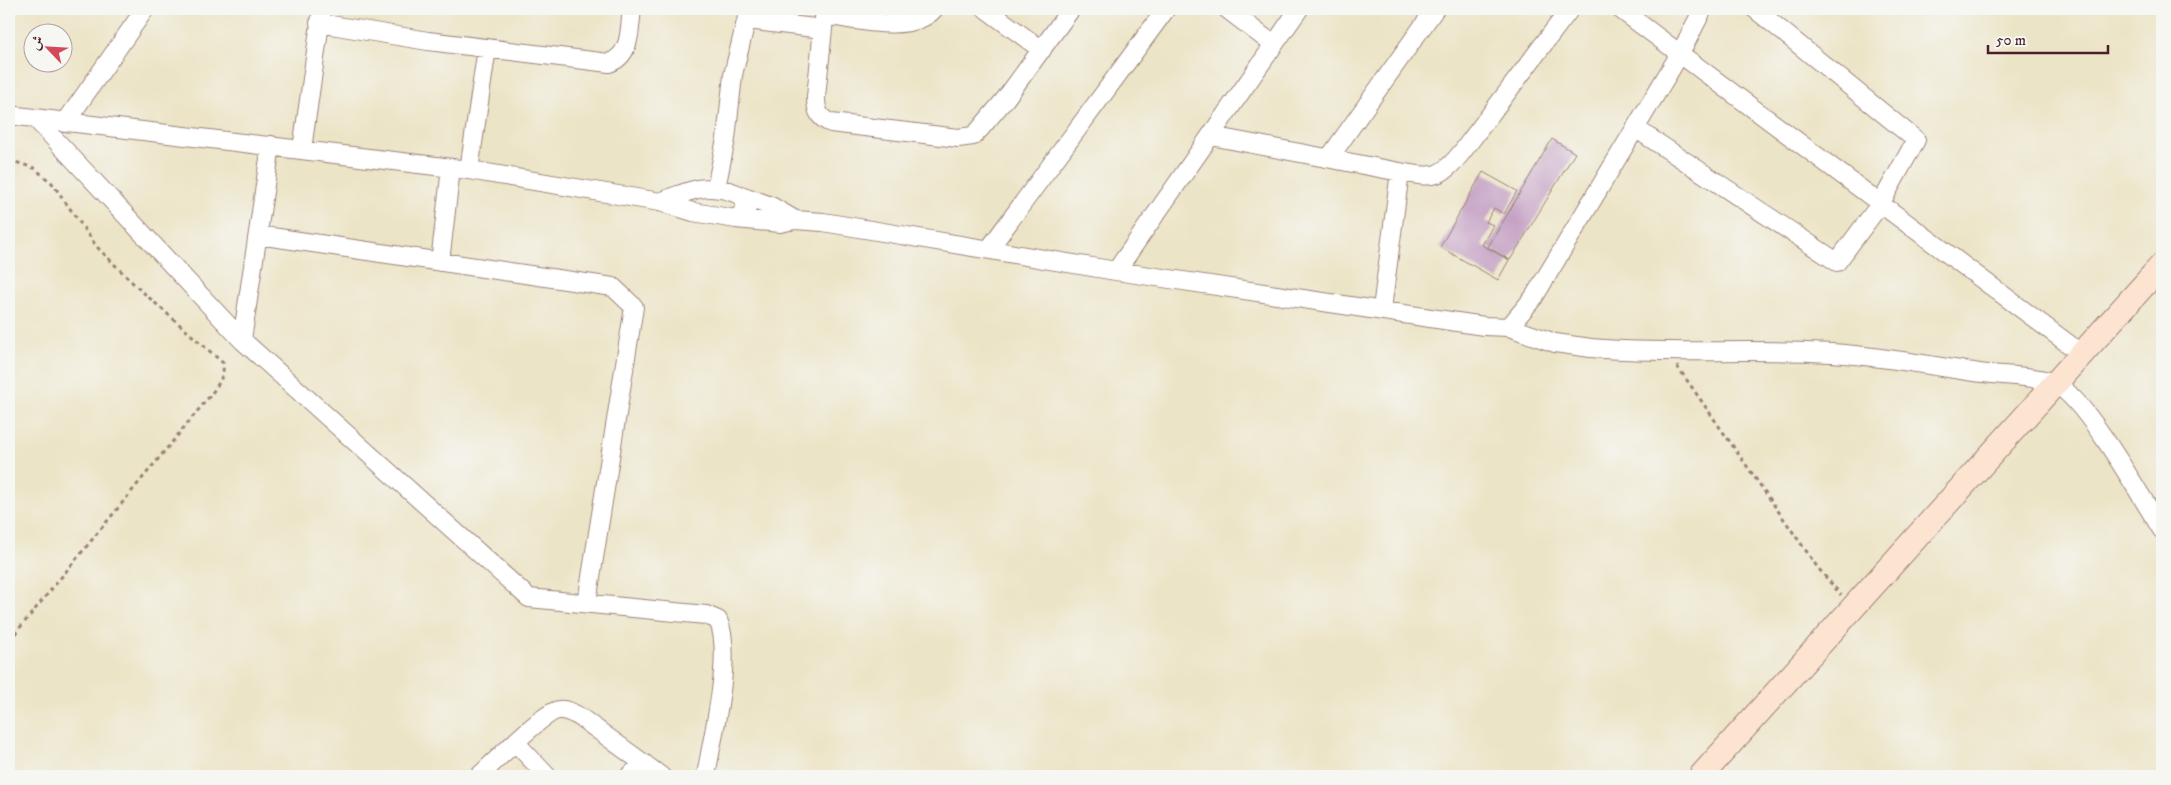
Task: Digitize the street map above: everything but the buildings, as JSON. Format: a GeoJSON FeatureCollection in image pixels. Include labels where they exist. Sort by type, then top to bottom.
{"type":"FeatureCollection","features":[{"type":"Feature","properties":{"kind":"street"},"geometry":{"type":"LineString","coordinates":[[65,123],[144,9]]}},
{"type":"Feature","properties":{"kind":"street"},"geometry":{"type":"LineString","coordinates":[[302,149],[321,16],[487,48],[609,63],[620,58],[625,51],[632,9]]}},
{"type":"Feature","properties":{"kind":"street"},"geometry":{"type":"LineString","coordinates":[[716,188],[726,139],[733,76],[748,14],[906,23],[924,18],[934,9]]}},
{"type":"Feature","properties":{"kind":"street"},"geometry":{"type":"LineString","coordinates":[[986,9],[1042,50]]}},
{"type":"Feature","properties":{"kind":"street"},"geometry":{"type":"LineString","coordinates":[[825,18],[816,97],[817,109],[822,118],[831,123],[951,138],[966,138],[976,134],[1042,50],[1070,9]]}},
{"type":"Feature","properties":{"kind":"street"},"geometry":{"type":"LineString","coordinates":[[989,249],[1166,9]]}},
{"type":"Feature","properties":{"kind":"street"},"geometry":{"type":"LineString","coordinates":[[1227,9],[1274,45]]}},
{"type":"Feature","properties":{"kind":"street"},"geometry":{"type":"LineString","coordinates":[[1116,271],[1299,9]]}},
{"type":"Feature","properties":{"kind":"street"},"geometry":{"type":"LineString","coordinates":[[1330,158],[1435,9]]}},
{"type":"Feature","properties":{"kind":"street"},"geometry":{"type":"LineString","coordinates":[[1211,136],[1400,172],[1432,176],[1448,169],[1570,9]]}},
{"type":"Feature","properties":{"kind":"street"},"geometry":{"type":"LineString","coordinates":[[1620,9],[1681,52],[2082,354]]}},
{"type":"Feature","properties":{"kind":"street"},"geometry":{"type":"LineString","coordinates":[[1509,327],[1534,297],[1681,52],[1703,9]]}},
{"type":"Feature","properties":{"kind":"street"},"geometry":{"type":"LineString","coordinates":[[1635,128],[1837,262],[1881,203],[1916,140],[1755,9]]}},
{"type":"Feature","properties":{"kind":"street"},"geometry":{"type":"LineString","coordinates":[[440,262],[487,48]]}},
{"type":"Feature","properties":{"kind":"street"},"geometry":{"type":"LineString","coordinates":[[9,115],[460,169],[660,202],[693,212],[736,219],[780,224],[795,220],[823,222],[1116,271],[1484,326],[1509,327],[1539,339],[1562,344],[1615,350],[1816,352],[1876,356],[2056,384],[2085,412],[2162,530]]}},
{"type":"Feature","properties":{"kind":"street"},"geometry":{"type":"LineString","coordinates":[[35,118],[242,340],[529,598],[587,602],[706,615],[718,620],[723,630],[726,659],[706,776]]}},
{"type":"Feature","properties":{"kind":"street"},"geometry":{"type":"LineString","coordinates":[[242,340],[271,145]]}},
{"type":"Feature","properties":{"kind":"street"},"geometry":{"type":"LineString","coordinates":[[1382,310],[1400,172]]}},
{"type":"Feature","properties":{"kind":"street"},"geometry":{"type":"LineString","coordinates":[[660,202],[695,188],[716,188],[771,206],[795,220]]}},
{"type":"Feature","properties":{"kind":"street"},"geometry":{"type":"LineString","coordinates":[[693,212],[688,200],[689,194],[695,188]]}},
{"type":"Feature","properties":{"kind":"street"},"geometry":{"type":"LineString","coordinates":[[736,219],[747,208],[740,195]]}},
{"type":"Feature","properties":{"kind":"street"},"geometry":{"type":"LineString","coordinates":[[258,236],[613,287],[634,307],[587,602]]}},
{"type":"Feature","properties":{"kind":"street"},"geometry":{"type":"LineString","coordinates":[[1700,776],[2162,265]]}},
{"type":"Feature","properties":{"kind":"street"},"geometry":{"type":"LineString","coordinates":[[479,776],[549,714],[564,710],[580,718],[661,776]]}},
{"type":"Feature","properties":{"kind":"street"},"geometry":{"type":"LineString","coordinates":[[516,743],[547,776]]}},
{"type":"Feature","properties":{"kind":"street"},"geometry":{"type":"LineString","coordinates":[[629,776],[645,764]]}},
{"type":"Feature","properties":{"kind":"path"},"geometry":{"type":"LineString","coordinates":[[9,160],[34,168],[52,183],[97,247],[136,286],[223,363],[224,371],[218,385],[209,397],[9,641]]}},
{"type":"Feature","properties":{"kind":"path"},"geometry":{"type":"LineString","coordinates":[[1667,351],[1818,568],[1852,609]]}}]}
